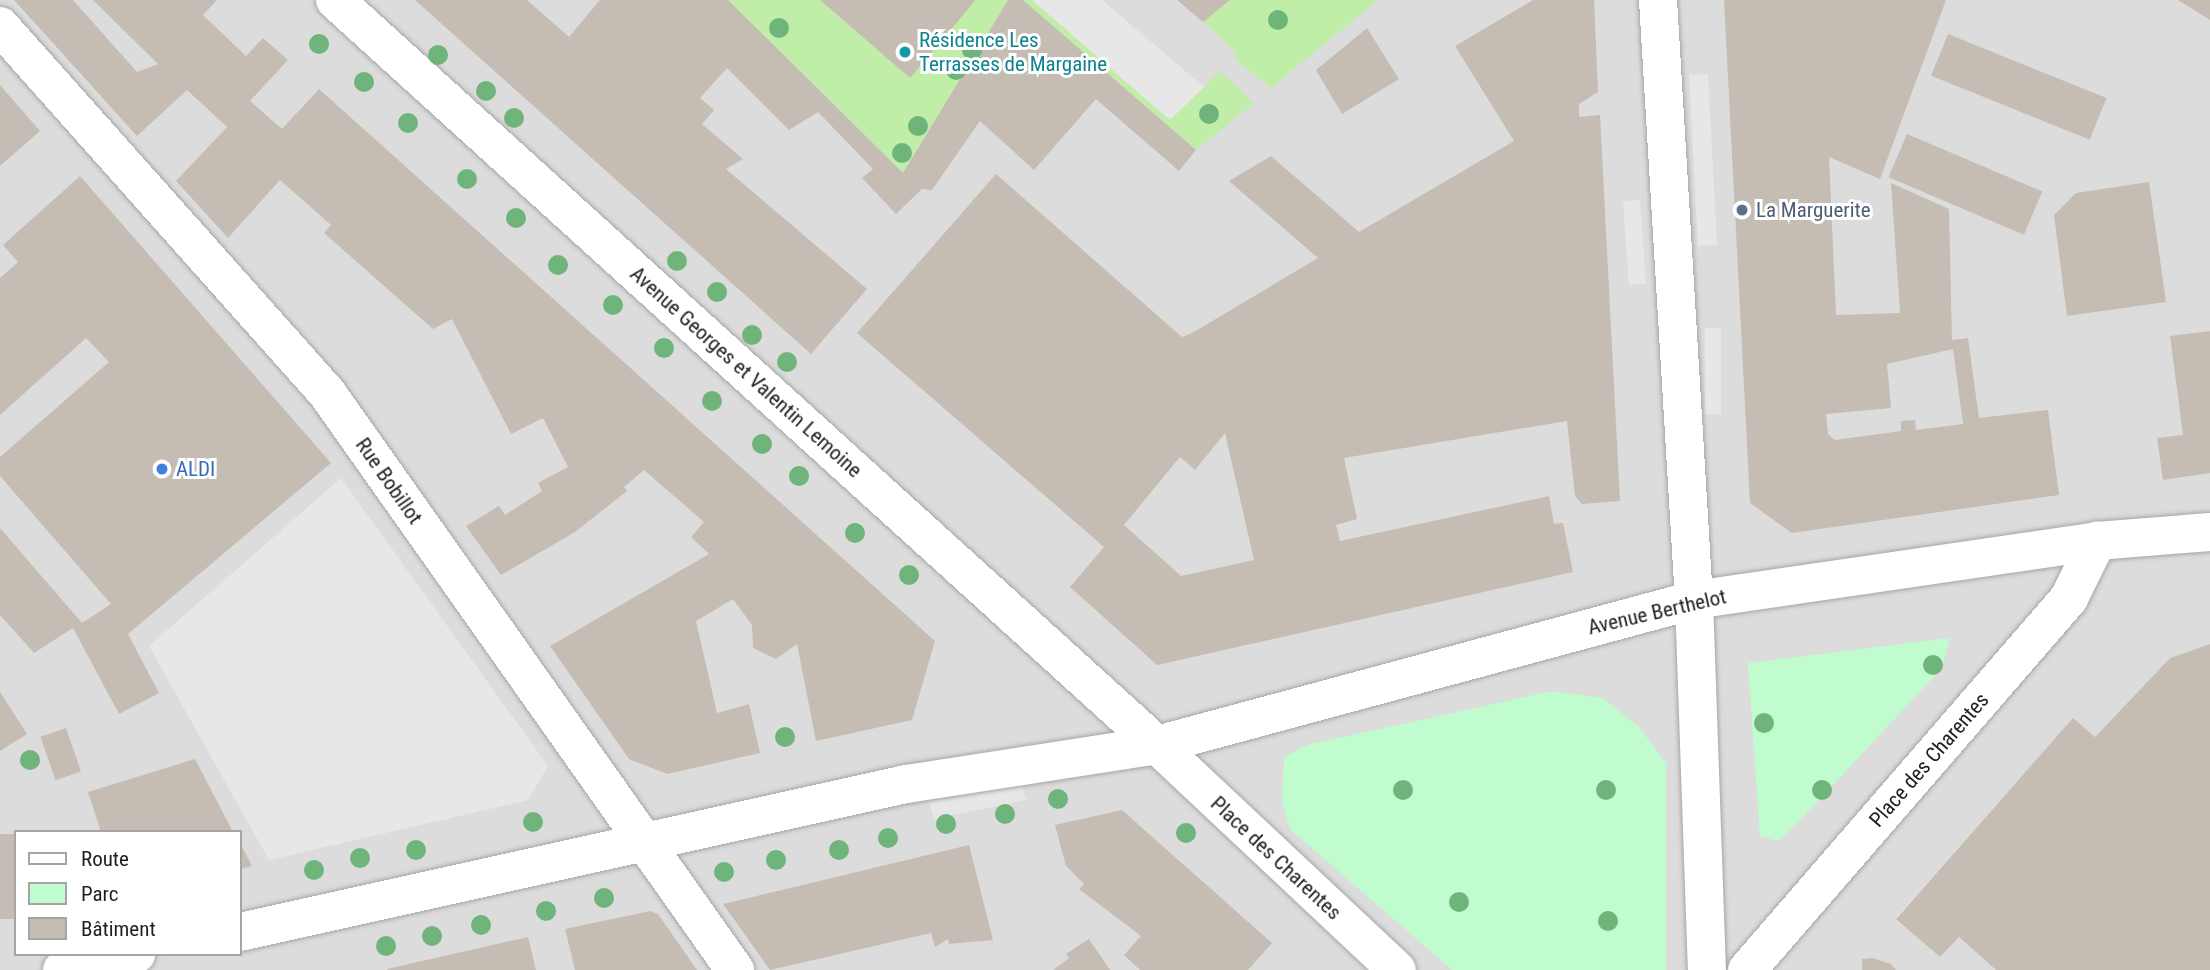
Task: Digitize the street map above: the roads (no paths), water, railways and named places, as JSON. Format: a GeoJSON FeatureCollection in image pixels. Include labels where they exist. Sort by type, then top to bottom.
{"type":"FeatureCollection","features":[{"type":"Feature","properties":{"kind":"street","name":"Avenue Georges et Valentin Lemoine"},"geometry":{"type":"LineString","coordinates":[[335,0],[1157,745]]}},
{"type":"Feature","properties":{"kind":"street"},"geometry":{"type":"LineString","coordinates":[[1658,0],[1695,600],[1707,970]]}},
{"type":"Feature","properties":{"kind":"street","name":"Rue Bobillot"},"geometry":{"type":"LineString","coordinates":[[0,26],[327,393],[735,970]]}},
{"type":"Feature","properties":{"kind":"street","name":"Avenue Berthelot"},"geometry":{"type":"LineString","coordinates":[[242,932],[645,845],[906,784],[1157,745],[1695,600],[2096,541],[2210,532]]}},
{"type":"Feature","properties":{"kind":"street","name":"Place des Charentes"},"geometry":{"type":"LineString","coordinates":[[1747,970],[2069,598],[2096,541]]}},
{"type":"Feature","properties":{"kind":"street","name":"Place des Charentes"},"geometry":{"type":"LineString","coordinates":[[1157,745],[1397,970]]}},
{"type":"Feature","properties":{"kind":"street"},"geometry":{"type":"LineString","coordinates":[[62,970],[127,956]]}},
{"type":"Feature","properties":{"kind":"place","name":"Résidence Les Terrasses de Margaine"},"geometry":{"type":"Point","coordinates":[905,52]}},
{"type":"Feature","properties":{"kind":"place","name":"La Marguerite"},"geometry":{"type":"Point","coordinates":[1742,210]}},
{"type":"Feature","properties":{"kind":"place","name":"ALDI"},"geometry":{"type":"Point","coordinates":[162,469]}}]}
